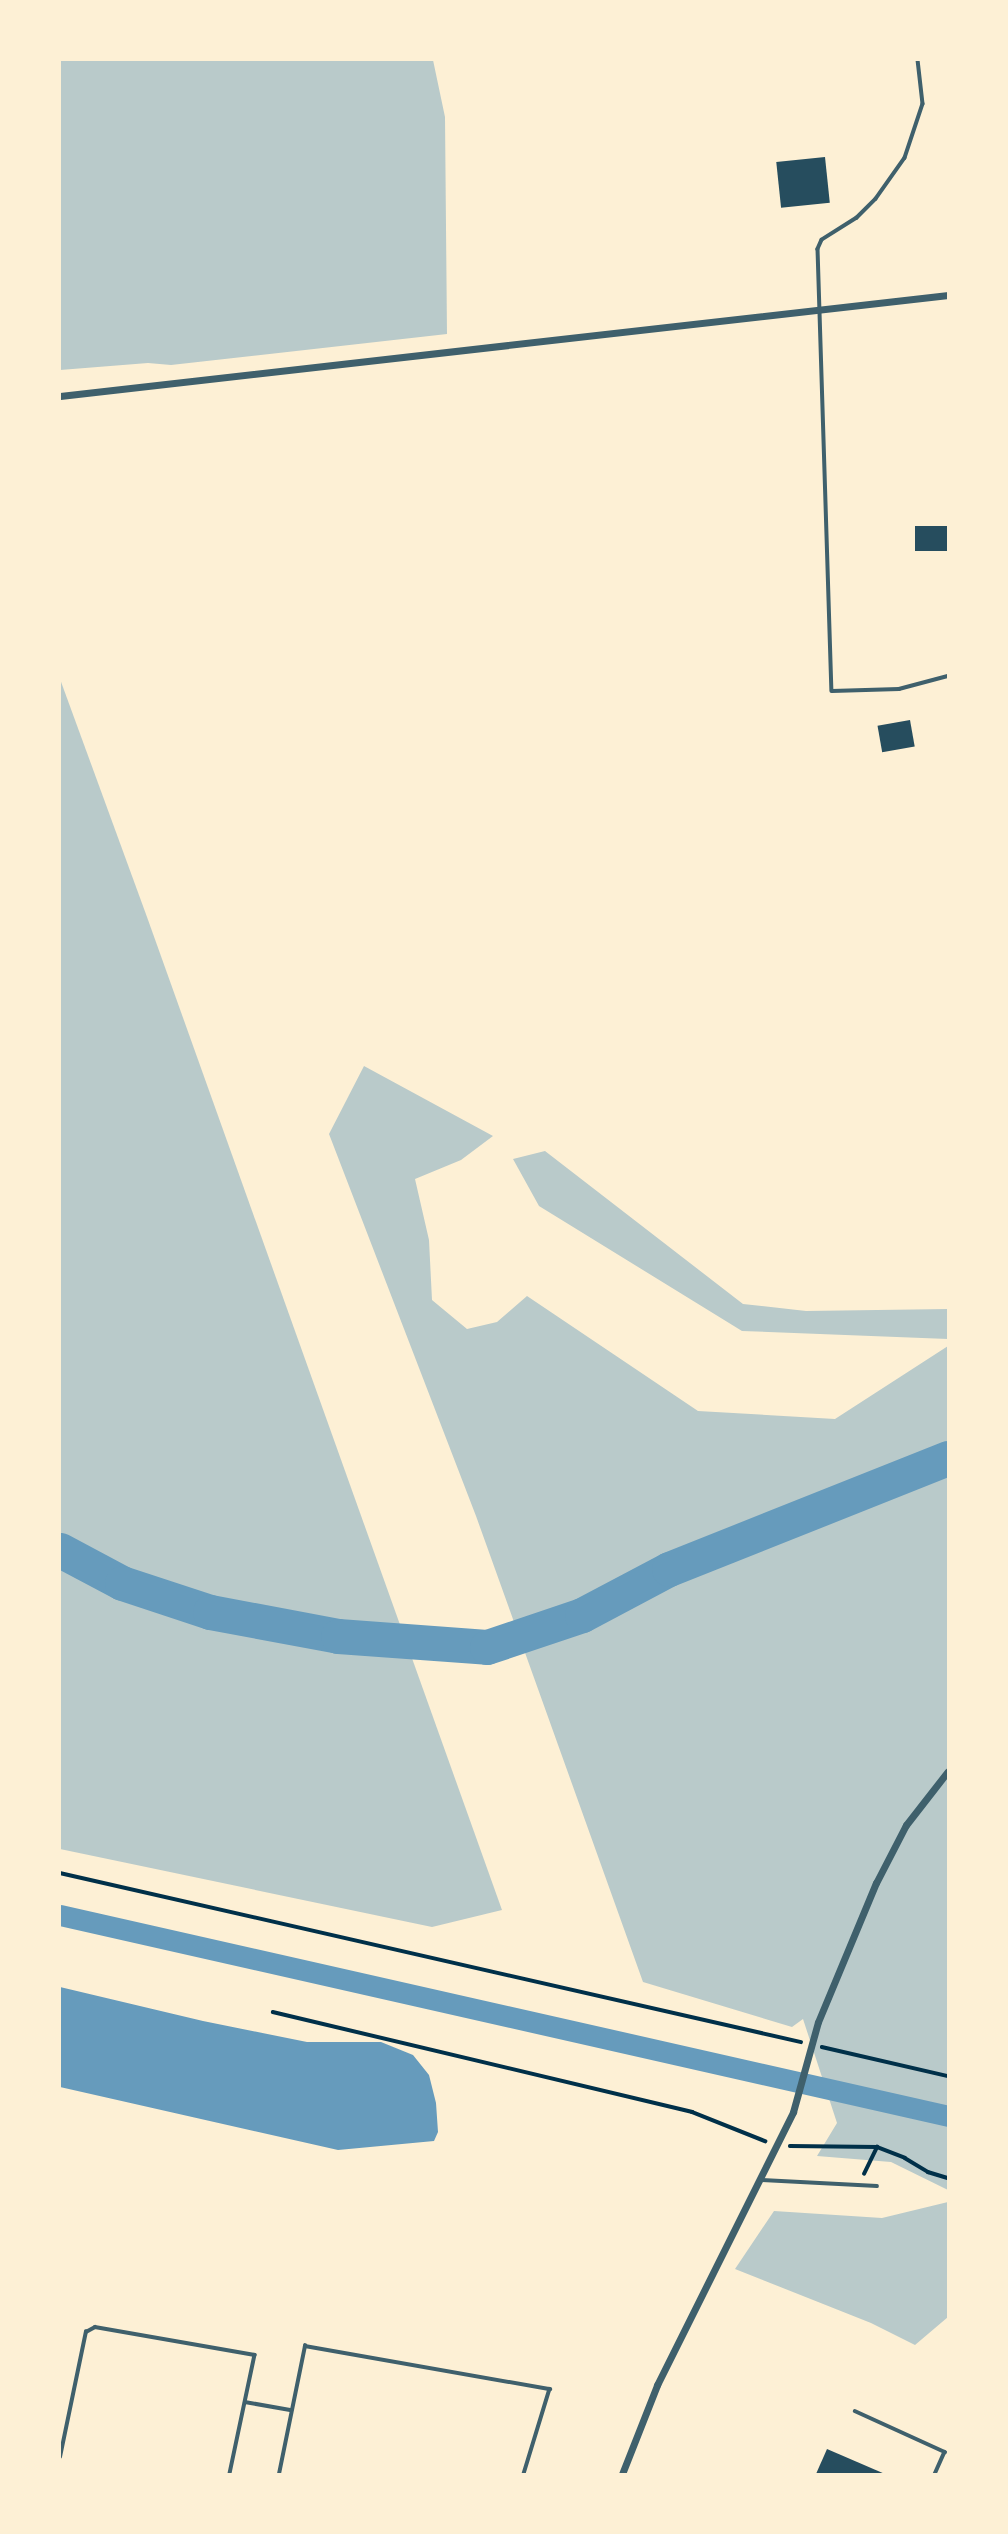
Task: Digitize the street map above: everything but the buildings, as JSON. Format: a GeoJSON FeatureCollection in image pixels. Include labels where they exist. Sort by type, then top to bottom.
{"type":"FeatureCollection","features":[{"type":"Feature","properties":{"kind":"street"},"geometry":{"type":"LineString","coordinates":[[60,396],[948,295]]}},
{"type":"Feature","properties":{"kind":"street"},"geometry":{"type":"LineString","coordinates":[[622,2474],[657,2385],[793,2112],[832,1988],[886,1862],[906,1825],[948,1771]]}},
{"type":"Feature","properties":{"kind":"lane"},"geometry":{"type":"LineString","coordinates":[[918,60],[923,104],[905,158],[876,199],[857,218],[822,240],[818,249],[832,691],[899,689],[948,676]]}},
{"type":"Feature","properties":{"kind":"lane"},"geometry":{"type":"LineString","coordinates":[[761,2180],[877,2186]]}},
{"type":"Feature","properties":{"kind":"lane"},"geometry":{"type":"LineString","coordinates":[[60,2457],[89,2328],[255,2354],[230,2474]]}},
{"type":"Feature","properties":{"kind":"lane"},"geometry":{"type":"LineString","coordinates":[[279,2474],[304,2346],[550,2389],[524,2474]]}},
{"type":"Feature","properties":{"kind":"lane"},"geometry":{"type":"LineString","coordinates":[[245,2402],[291,2410]]}},
{"type":"Feature","properties":{"kind":"lane"},"geometry":{"type":"LineString","coordinates":[[855,2410],[945,2452],[935,2474]]}},
{"type":"Feature","properties":{"kind":"path"},"geometry":{"type":"LineString","coordinates":[[60,1873],[948,2076]]}},
{"type":"Feature","properties":{"kind":"path"},"geometry":{"type":"LineString","coordinates":[[273,2012],[691,2112],[776,2146],[877,2147],[905,2158],[928,2172],[948,2178]]}},
{"type":"Feature","properties":{"kind":"path"},"geometry":{"type":"LineString","coordinates":[[858,2185],[877,2147]]}},
{"type":"Feature","properties":{"kind":"shaded area"},"geometry":{"type":"Polygon","coordinates":[[[60,60],[433,60],[445,117],[447,334],[171,365],[148,363],[60,370],[60,60]]]}},
{"type":"Feature","properties":{"kind":"shaded area"},"geometry":{"type":"Polygon","coordinates":[[[60,679],[502,1910],[432,1927],[60,1849],[60,679]]]}},
{"type":"Feature","properties":{"kind":"shaded area"},"geometry":{"type":"Polygon","coordinates":[[[364,1066],[493,1136],[461,1160],[415,1179],[429,1240],[432,1300],[467,1329],[497,1322],[527,1296],[698,1411],[835,1419],[948,1346],[948,2190],[891,2162],[817,2156],[837,2123],[803,2019],[792,2027],[643,1982],[476,1516],[329,1134],[364,1066]]]}},
{"type":"Feature","properties":{"kind":"shaded area"},"geometry":{"type":"Polygon","coordinates":[[[545,1151],[743,1304],[806,1311],[948,1309],[948,1339],[742,1331],[539,1206],[513,1159],[545,1151]]]}},
{"type":"Feature","properties":{"kind":"shaded area"},"geometry":{"type":"Polygon","coordinates":[[[948,2202],[948,2317],[915,2345],[871,2323],[735,2269],[774,2211],[882,2218],[948,2202]]]}},
{"type":"Feature","properties":{"kind":"water"},"geometry":{"type":"Polygon","coordinates":[[[60,1987],[203,2021],[307,2042],[381,2042],[413,2055],[429,2075],[436,2103],[438,2132],[434,2141],[338,2150],[60,2087],[60,1987]]]}},
{"type":"Feature","properties":{"kind":"waterway"},"geometry":{"type":"LineString","coordinates":[[60,1550],[122,1583],[210,1612],[338,1636],[487,1647],[582,1615],[669,1569],[948,1458]]}},
{"type":"Feature","properties":{"kind":"waterway"},"geometry":{"type":"LineString","coordinates":[[60,1915],[948,2116]]}}]}
